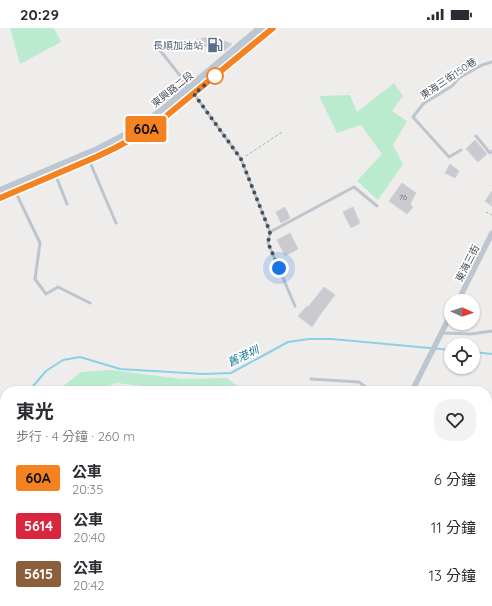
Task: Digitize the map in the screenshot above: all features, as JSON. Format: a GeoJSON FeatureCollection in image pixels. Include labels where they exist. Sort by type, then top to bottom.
{"type":"FeatureCollection","features":[{"type":"Feature","properties":{"kind":"main road","name":"東興路二段"},"geometry":{"type":"LineString","coordinates":[[252,40],[261,28]]}},
{"type":"Feature","properties":{"kind":"main road","name":"東興路二段"},"geometry":{"type":"LineString","coordinates":[[0,198],[14,189],[88,158],[132,132],[191,91],[252,40],[273,28]]}},
{"type":"Feature","properties":{"kind":"main road","name":"東興路二段"},"geometry":{"type":"LineString","coordinates":[[0,191],[14,189]]}},
{"type":"Feature","properties":{"kind":"street","name":"東海三街"},"geometry":{"type":"LineString","coordinates":[[462,294],[492,233]]}},
{"type":"Feature","properties":{"kind":"street"},"geometry":{"type":"LineString","coordinates":[[415,386],[444,329]]}},
{"type":"Feature","properties":{"kind":"lane"},"geometry":{"type":"LineString","coordinates":[[159,49],[241,159],[270,232],[268,243],[295,306]]}},
{"type":"Feature","properties":{"kind":"lane","name":"東海三街150巷"},"geometry":{"type":"LineString","coordinates":[[461,150],[449,157],[413,117],[423,104],[452,86],[459,78],[482,65],[492,62]]}},
{"type":"Feature","properties":{"kind":"lane"},"geometry":{"type":"LineString","coordinates":[[476,136],[490,153],[492,151]]}},
{"type":"Feature","properties":{"kind":"lane"},"geometry":{"type":"LineString","coordinates":[[88,158],[116,223]]}},
{"type":"Feature","properties":{"kind":"lane"},"geometry":{"type":"LineString","coordinates":[[54,172],[68,204]]}},
{"type":"Feature","properties":{"kind":"lane"},"geometry":{"type":"LineString","coordinates":[[270,232],[354,187],[377,206]]}},
{"type":"Feature","properties":{"kind":"lane"},"geometry":{"type":"LineString","coordinates":[[14,189],[40,243],[35,279],[46,294],[58,287],[90,303]]}},
{"type":"Feature","properties":{"kind":"lane"},"geometry":{"type":"LineString","coordinates":[[442,333],[471,334],[492,331]]}},
{"type":"Feature","properties":{"kind":"lane"},"geometry":{"type":"LineString","coordinates":[[311,379],[359,382],[364,386]]}},
{"type":"Feature","properties":{"kind":"path"},"geometry":{"type":"LineString","coordinates":[[241,159],[282,132]]}},
{"type":"Feature","properties":{"kind":"path"},"geometry":{"type":"LineString","coordinates":[[486,212],[492,215]]}},
{"type":"Feature","properties":{"kind":"green space"},"geometry":{"type":"Polygon","coordinates":[[[10,28],[54,28],[61,42],[20,64],[10,28]]]}},
{"type":"Feature","properties":{"kind":"green space"},"geometry":{"type":"Polygon","coordinates":[[[394,83],[403,96],[392,111],[407,121],[393,145],[403,164],[378,200],[357,181],[382,154],[361,125],[337,133],[319,96],[350,95],[357,112],[394,83]]]}},
{"type":"Feature","properties":{"kind":"green space"},"geometry":{"type":"Polygon","coordinates":[[[111,370],[182,379],[227,378],[237,386],[144,386],[116,383],[108,386],[63,386],[81,372],[111,370]]]}},
{"type":"Feature","properties":{"kind":"building","name":"長順加油站"},"geometry":{"type":"Polygon","coordinates":[[[212,36],[232,44],[222,53],[204,46],[201,48],[196,40],[212,36]]]}},
{"type":"Feature","properties":{"kind":"building"},"geometry":{"type":"Polygon","coordinates":[[[475,140],[487,154],[478,162],[466,149],[475,140]]]}},
{"type":"Feature","properties":{"kind":"building"},"geometry":{"type":"Polygon","coordinates":[[[450,164],[459,171],[455,178],[445,173],[450,164]]]}},
{"type":"Feature","properties":{"kind":"building"},"geometry":{"type":"Polygon","coordinates":[[[402,183],[416,193],[410,204],[413,207],[407,214],[389,201],[402,183]]]}},
{"type":"Feature","properties":{"kind":"building"},"geometry":{"type":"Polygon","coordinates":[[[492,191],[492,206],[485,201],[492,191]]]}},
{"type":"Feature","properties":{"kind":"building"},"geometry":{"type":"Polygon","coordinates":[[[285,207],[290,218],[281,223],[276,212],[285,207]]]}},
{"type":"Feature","properties":{"kind":"building"},"geometry":{"type":"Polygon","coordinates":[[[353,207],[360,223],[351,228],[343,212],[353,207]]]}},
{"type":"Feature","properties":{"kind":"building"},"geometry":{"type":"Polygon","coordinates":[[[290,233],[298,249],[285,256],[277,240],[290,233]]]}},
{"type":"Feature","properties":{"kind":"building"},"geometry":{"type":"Polygon","coordinates":[[[324,287],[335,295],[312,327],[298,316],[307,306],[308,307],[324,287]]]}},
{"type":"Feature","properties":{"kind":"waterway","name":"舊港圳"},"geometry":{"type":"LineString","coordinates":[[33,386],[46,371],[63,360],[80,357],[120,369],[203,374],[231,373],[288,342],[309,339],[332,339],[444,349]]}},
{"type":"Feature","properties":{"kind":"waterway","name":"舊港圳"},"geometry":{"type":"LineString","coordinates":[[480,353],[492,354]]}},
{"type":"Feature","properties":{"kind":"bus line","name":"60A"},"geometry":{"type":"LineString","coordinates":[[0,198],[96,157],[137,136],[165,117],[273,28]]}},
{"type":"Feature","properties":{"kind":"place","name":"長順加油站"},"geometry":{"type":"Point","coordinates":[215,45]}},
{"type":"Feature","properties":{"kind":"route"},"geometry":{"type":"LineString","coordinates":[[215,76],[218,74],[194,94],[241,159],[270,232],[268,243],[279,268]]}}]}
